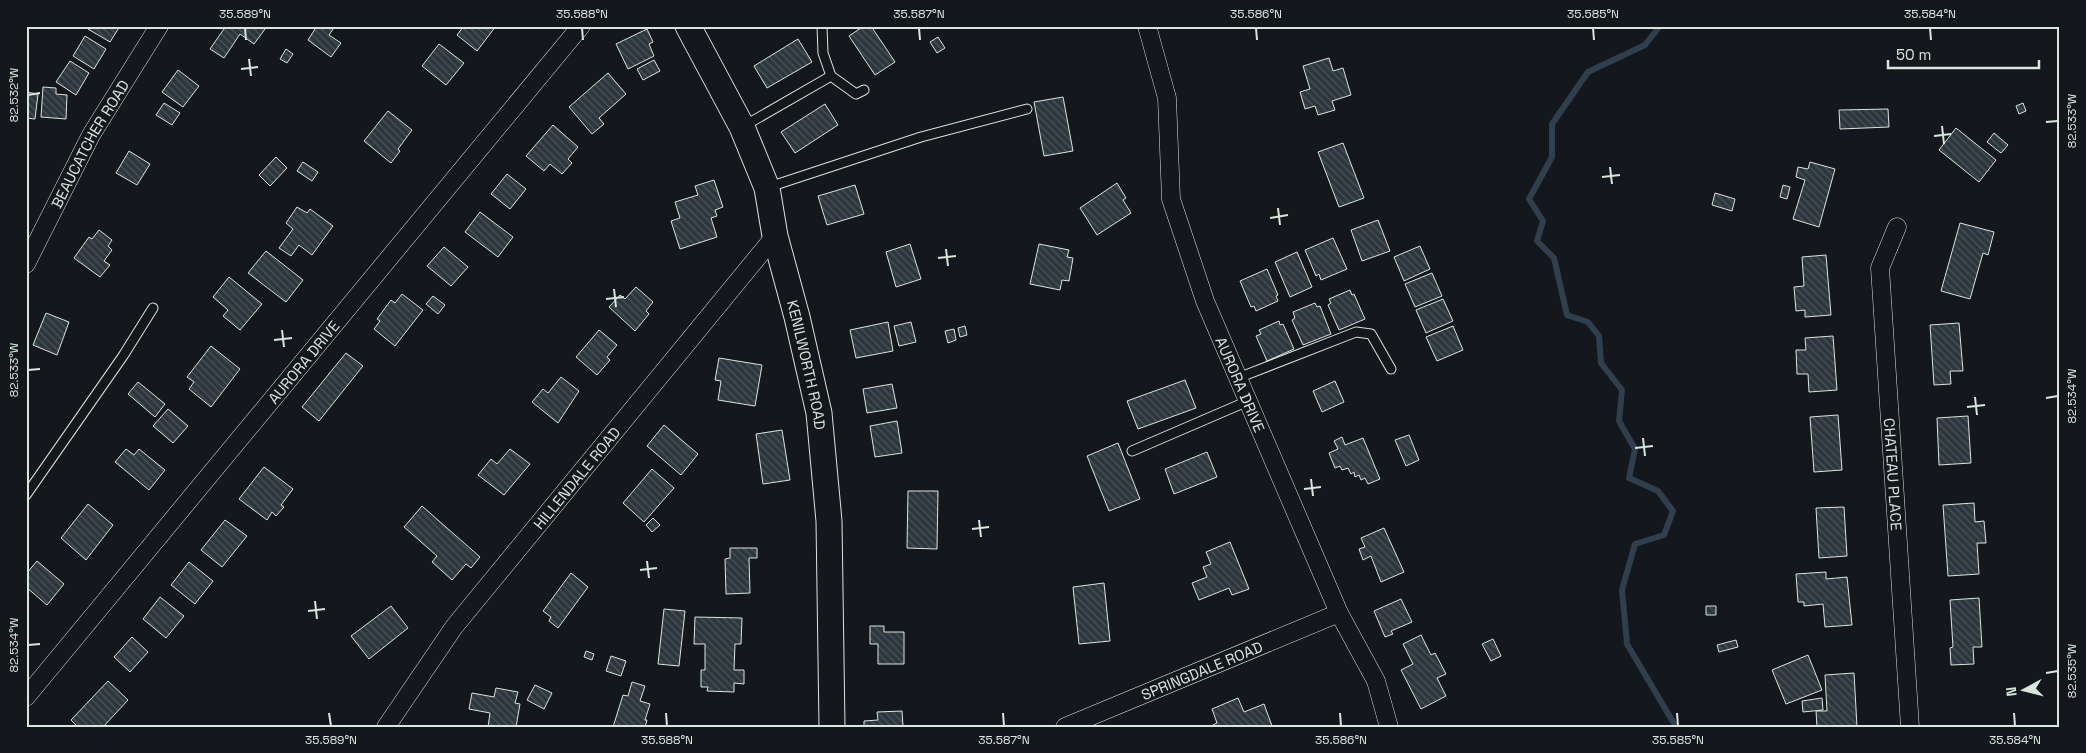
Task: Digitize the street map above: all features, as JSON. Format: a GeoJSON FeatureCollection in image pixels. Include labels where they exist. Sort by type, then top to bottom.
{"type":"FeatureCollection","features":[{"type":"Feature","properties":{"kind":"street","name":"BEAUCATCHER ROAD"},"geometry":{"type":"LineString","coordinates":[[26,264],[91,135],[159,26]]}},
{"type":"Feature","properties":{"kind":"street","name":"AURORA DRIVE"},"geometry":{"type":"LineString","coordinates":[[26,697],[581,26]]}},
{"type":"Feature","properties":{"kind":"street","name":"KENILWORTH ROAD"},"geometry":{"type":"LineString","coordinates":[[688,26],[742,127],[767,188],[775,236],[797,317],[819,412],[829,521],[832,727]]}},
{"type":"Feature","properties":{"kind":"street","name":"AURORA DRIVE"},"geometry":{"type":"LineString","coordinates":[[1147,26],[1167,98],[1171,199],[1205,301],[1339,614],[1376,681],[1389,727]]}},
{"type":"Feature","properties":{"kind":"street","name":"CHATEAU PLACE"},"geometry":{"type":"LineString","coordinates":[[1897,226],[1880,268],[1910,727]]}},
{"type":"Feature","properties":{"kind":"street","name":"HILLENDALE ROAD"},"geometry":{"type":"LineString","coordinates":[[386,727],[454,627],[775,236]]}},
{"type":"Feature","properties":{"kind":"street","name":"SPRINGDALE ROAD"},"geometry":{"type":"LineString","coordinates":[[1064,727],[1339,614]]}},
{"type":"Feature","properties":{"kind":"lane"},"geometry":{"type":"LineString","coordinates":[[822,26],[824,53],[831,76],[856,94],[864,90]]}},
{"type":"Feature","properties":{"kind":"lane"},"geometry":{"type":"LineString","coordinates":[[742,127],[831,76]]}},
{"type":"Feature","properties":{"kind":"lane"},"geometry":{"type":"LineString","coordinates":[[767,188],[921,136],[1027,109]]}},
{"type":"Feature","properties":{"kind":"lane"},"geometry":{"type":"LineString","coordinates":[[26,495],[123,356],[153,308]]}},
{"type":"Feature","properties":{"kind":"lane"},"geometry":{"type":"LineString","coordinates":[[1238,378],[1356,332],[1372,334],[1391,369]]}},
{"type":"Feature","properties":{"kind":"lane"},"geometry":{"type":"LineString","coordinates":[[1132,451],[1248,401]]}},
{"type":"Feature","properties":{"kind":"building"},"geometry":{"type":"Polygon","coordinates":[[[90,26],[120,26],[110,42],[88,29],[90,26]]]}},
{"type":"Feature","properties":{"kind":"building"},"geometry":{"type":"Polygon","coordinates":[[[226,26],[261,26],[265,29],[254,44],[240,34],[224,58],[210,49],[226,26]]]}},
{"type":"Feature","properties":{"kind":"building"},"geometry":{"type":"Polygon","coordinates":[[[317,26],[329,26],[333,29],[329,35],[341,43],[331,57],[308,40],[317,26]]]}},
{"type":"Feature","properties":{"kind":"building"},"geometry":{"type":"Polygon","coordinates":[[[464,26],[496,26],[477,51],[457,35],[464,26]]]}},
{"type":"Feature","properties":{"kind":"building"},"geometry":{"type":"Polygon","coordinates":[[[864,26],[871,26],[895,62],[875,75],[849,36],[864,26]]]}},
{"type":"Feature","properties":{"kind":"building"},"geometry":{"type":"Polygon","coordinates":[[[647,29],[653,42],[649,44],[654,56],[628,69],[616,44],[647,29]]]}},
{"type":"Feature","properties":{"kind":"building"},"geometry":{"type":"Polygon","coordinates":[[[85,36],[106,49],[94,69],[73,56],[85,36]]]}},
{"type":"Feature","properties":{"kind":"building"},"geometry":{"type":"Polygon","coordinates":[[[938,37],[945,48],[937,53],[930,42],[938,37]]]}},
{"type":"Feature","properties":{"kind":"building"},"geometry":{"type":"Polygon","coordinates":[[[798,39],[812,62],[767,88],[754,66],[798,39]]]}},
{"type":"Feature","properties":{"kind":"building"},"geometry":{"type":"Polygon","coordinates":[[[439,44],[464,63],[446,85],[422,66],[439,44]]]}},
{"type":"Feature","properties":{"kind":"building"},"geometry":{"type":"Polygon","coordinates":[[[286,49],[293,54],[287,63],[280,59],[286,49]]]}},
{"type":"Feature","properties":{"kind":"building"},"geometry":{"type":"Polygon","coordinates":[[[1329,58],[1333,71],[1343,68],[1351,95],[1332,101],[1335,110],[1318,115],[1315,106],[1305,109],[1300,92],[1310,89],[1303,66],[1329,58]]]}},
{"type":"Feature","properties":{"kind":"building"},"geometry":{"type":"Polygon","coordinates":[[[654,60],[660,71],[643,80],[637,69],[654,60]]]}},
{"type":"Feature","properties":{"kind":"building"},"geometry":{"type":"Polygon","coordinates":[[[70,61],[89,73],[76,95],[56,82],[70,61]]]}},
{"type":"Feature","properties":{"kind":"building"},"geometry":{"type":"Polygon","coordinates":[[[178,70],[199,86],[183,107],[162,92],[178,70]]]}},
{"type":"Feature","properties":{"kind":"building"},"geometry":{"type":"Polygon","coordinates":[[[608,73],[626,94],[599,118],[604,124],[592,134],[569,107],[608,73]]]}},
{"type":"Feature","properties":{"kind":"building"},"geometry":{"type":"Polygon","coordinates":[[[43,87],[56,88],[56,94],[67,95],[66,119],[41,117],[43,87]]]}},
{"type":"Feature","properties":{"kind":"building"},"geometry":{"type":"Polygon","coordinates":[[[26,92],[38,94],[35,119],[26,118],[26,92]]]}},
{"type":"Feature","properties":{"kind":"building"},"geometry":{"type":"Polygon","coordinates":[[[1063,97],[1073,151],[1044,156],[1034,102],[1063,97]]]}},
{"type":"Feature","properties":{"kind":"building"},"geometry":{"type":"Polygon","coordinates":[[[164,103],[180,113],[172,125],[156,115],[164,103]]]}},
{"type":"Feature","properties":{"kind":"building"},"geometry":{"type":"Polygon","coordinates":[[[2023,103],[2026,111],[2019,114],[2016,106],[2023,103]]]}},
{"type":"Feature","properties":{"kind":"building"},"geometry":{"type":"Polygon","coordinates":[[[825,104],[838,125],[795,153],[781,132],[825,104]]]}},
{"type":"Feature","properties":{"kind":"building"},"geometry":{"type":"Polygon","coordinates":[[[1888,109],[1889,127],[1840,129],[1839,110],[1888,109]]]}},
{"type":"Feature","properties":{"kind":"building"},"geometry":{"type":"Polygon","coordinates":[[[388,111],[412,130],[398,149],[400,151],[391,163],[364,141],[388,111]]]}},
{"type":"Feature","properties":{"kind":"building"},"geometry":{"type":"Polygon","coordinates":[[[553,125],[578,147],[568,159],[572,163],[562,174],[550,164],[544,171],[526,156],[553,125]]]}},
{"type":"Feature","properties":{"kind":"building"},"geometry":{"type":"Polygon","coordinates":[[[1956,128],[1996,160],[1979,182],[1939,150],[1956,128]]]}},
{"type":"Feature","properties":{"kind":"building"},"geometry":{"type":"Polygon","coordinates":[[[1994,133],[2008,145],[2001,153],[1987,142],[1994,133]]]}},
{"type":"Feature","properties":{"kind":"building"},"geometry":{"type":"Polygon","coordinates":[[[1343,143],[1364,198],[1339,207],[1318,152],[1343,143]]]}},
{"type":"Feature","properties":{"kind":"building"},"geometry":{"type":"Polygon","coordinates":[[[129,151],[150,164],[137,185],[116,173],[129,151]]]}},
{"type":"Feature","properties":{"kind":"building"},"geometry":{"type":"Polygon","coordinates":[[[276,157],[287,168],[270,186],[259,175],[276,157]]]}},
{"type":"Feature","properties":{"kind":"building"},"geometry":{"type":"Polygon","coordinates":[[[303,162],[318,172],[312,181],[297,171],[303,162]]]}},
{"type":"Feature","properties":{"kind":"building"},"geometry":{"type":"Polygon","coordinates":[[[1810,162],[1835,169],[1819,227],[1793,219],[1805,180],[1796,177],[1798,167],[1808,169],[1810,162]]]}},
{"type":"Feature","properties":{"kind":"building"},"geometry":{"type":"Polygon","coordinates":[[[507,174],[526,189],[510,209],[491,194],[507,174]]]}},
{"type":"Feature","properties":{"kind":"building"},"geometry":{"type":"Polygon","coordinates":[[[714,180],[723,207],[715,210],[717,216],[711,218],[717,237],[680,249],[671,221],[680,218],[675,202],[698,195],[695,186],[714,180]]]}},
{"type":"Feature","properties":{"kind":"building"},"geometry":{"type":"Polygon","coordinates":[[[1117,183],[1126,198],[1123,200],[1131,213],[1097,235],[1080,208],[1117,183]]]}},
{"type":"Feature","properties":{"kind":"building"},"geometry":{"type":"Polygon","coordinates":[[[855,185],[864,214],[827,225],[818,196],[855,185]]]}},
{"type":"Feature","properties":{"kind":"building"},"geometry":{"type":"Polygon","coordinates":[[[1783,185],[1790,187],[1787,199],[1780,197],[1783,185]]]}},
{"type":"Feature","properties":{"kind":"building"},"geometry":{"type":"Polygon","coordinates":[[[1715,193],[1735,199],[1732,211],[1712,205],[1715,193]]]}},
{"type":"Feature","properties":{"kind":"building"},"geometry":{"type":"Polygon","coordinates":[[[297,207],[307,213],[310,209],[333,226],[312,255],[299,245],[291,256],[279,248],[293,229],[286,223],[297,207]]]}},
{"type":"Feature","properties":{"kind":"building"},"geometry":{"type":"Polygon","coordinates":[[[480,212],[513,237],[498,257],[465,232],[480,212]]]}},
{"type":"Feature","properties":{"kind":"building"},"geometry":{"type":"Polygon","coordinates":[[[1378,220],[1390,251],[1362,261],[1351,230],[1378,220]]]}},
{"type":"Feature","properties":{"kind":"building"},"geometry":{"type":"Polygon","coordinates":[[[1960,223],[1994,232],[1988,255],[1983,253],[1970,299],[1941,291],[1960,223]]]}},
{"type":"Feature","properties":{"kind":"building"},"geometry":{"type":"Polygon","coordinates":[[[99,230],[112,240],[108,246],[112,250],[104,261],[110,265],[100,277],[74,258],[89,237],[92,239],[99,230]]]}},
{"type":"Feature","properties":{"kind":"building"},"geometry":{"type":"Polygon","coordinates":[[[1333,238],[1347,269],[1321,280],[1319,274],[1316,276],[1305,250],[1333,238]]]}},
{"type":"Feature","properties":{"kind":"building"},"geometry":{"type":"Polygon","coordinates":[[[910,244],[921,279],[896,287],[886,252],[910,244]]]}},
{"type":"Feature","properties":{"kind":"building"},"geometry":{"type":"Polygon","coordinates":[[[1039,244],[1069,250],[1067,257],[1073,258],[1069,281],[1062,280],[1060,290],[1030,284],[1039,244]]]}},
{"type":"Feature","properties":{"kind":"building"},"geometry":{"type":"Polygon","coordinates":[[[1420,246],[1430,269],[1404,281],[1394,257],[1420,246]]]}},
{"type":"Feature","properties":{"kind":"building"},"geometry":{"type":"Polygon","coordinates":[[[444,247],[468,267],[451,286],[427,266],[444,247]]]}},
{"type":"Feature","properties":{"kind":"building"},"geometry":{"type":"Polygon","coordinates":[[[266,251],[303,280],[286,302],[248,273],[266,251]]]}},
{"type":"Feature","properties":{"kind":"building"},"geometry":{"type":"Polygon","coordinates":[[[1297,252],[1312,287],[1290,297],[1275,262],[1297,252]]]}},
{"type":"Feature","properties":{"kind":"building"},"geometry":{"type":"Polygon","coordinates":[[[1826,255],[1831,315],[1805,317],[1805,310],[1796,311],[1794,287],[1804,286],[1802,257],[1826,255]]]}},
{"type":"Feature","properties":{"kind":"building"},"geometry":{"type":"Polygon","coordinates":[[[1267,269],[1278,295],[1276,296],[1278,301],[1256,311],[1254,306],[1251,307],[1240,281],[1267,269]]]}},
{"type":"Feature","properties":{"kind":"building"},"geometry":{"type":"Polygon","coordinates":[[[1432,273],[1442,296],[1415,307],[1405,284],[1432,273]]]}},
{"type":"Feature","properties":{"kind":"building"},"geometry":{"type":"Polygon","coordinates":[[[229,277],[262,304],[240,330],[223,316],[228,310],[213,297],[229,277]]]}},
{"type":"Feature","properties":{"kind":"building"},"geometry":{"type":"Polygon","coordinates":[[[636,287],[653,302],[646,311],[649,314],[635,331],[609,307],[620,295],[625,299],[636,287]]]}},
{"type":"Feature","properties":{"kind":"building"},"geometry":{"type":"Polygon","coordinates":[[[1350,290],[1352,295],[1354,294],[1365,319],[1339,330],[1328,305],[1331,303],[1329,299],[1350,290]]]}},
{"type":"Feature","properties":{"kind":"building"},"geometry":{"type":"Polygon","coordinates":[[[402,294],[423,310],[395,346],[374,329],[380,321],[377,319],[391,300],[395,303],[402,294]]]}},
{"type":"Feature","properties":{"kind":"building"},"geometry":{"type":"Polygon","coordinates":[[[433,296],[445,305],[438,314],[426,304],[433,296]]]}},
{"type":"Feature","properties":{"kind":"building"},"geometry":{"type":"Polygon","coordinates":[[[1443,299],[1453,321],[1426,333],[1416,310],[1443,299]]]}},
{"type":"Feature","properties":{"kind":"building"},"geometry":{"type":"Polygon","coordinates":[[[1315,303],[1317,307],[1320,306],[1331,334],[1303,345],[1292,320],[1295,318],[1293,312],[1315,303]]]}},
{"type":"Feature","properties":{"kind":"building"},"geometry":{"type":"Polygon","coordinates":[[[46,313],[69,322],[57,355],[33,345],[46,313]]]}},
{"type":"Feature","properties":{"kind":"building"},"geometry":{"type":"Polygon","coordinates":[[[1279,321],[1280,325],[1283,324],[1294,349],[1267,361],[1256,336],[1261,334],[1259,330],[1279,321]]]}},
{"type":"Feature","properties":{"kind":"building"},"geometry":{"type":"Polygon","coordinates":[[[888,322],[893,351],[856,358],[850,330],[888,322]]]}},
{"type":"Feature","properties":{"kind":"building"},"geometry":{"type":"Polygon","coordinates":[[[911,322],[916,342],[899,346],[894,326],[911,322]]]}},
{"type":"Feature","properties":{"kind":"building"},"geometry":{"type":"Polygon","coordinates":[[[1959,323],[1963,371],[1950,371],[1951,384],[1934,385],[1930,325],[1959,323]]]}},
{"type":"Feature","properties":{"kind":"building"},"geometry":{"type":"Polygon","coordinates":[[[965,326],[967,335],[960,337],[958,328],[965,326]]]}},
{"type":"Feature","properties":{"kind":"building"},"geometry":{"type":"Polygon","coordinates":[[[1453,326],[1463,350],[1437,361],[1426,337],[1453,326]]]}},
{"type":"Feature","properties":{"kind":"building"},"geometry":{"type":"Polygon","coordinates":[[[954,329],[956,340],[948,343],[945,331],[954,329]]]}},
{"type":"Feature","properties":{"kind":"building"},"geometry":{"type":"Polygon","coordinates":[[[599,330],[617,345],[607,357],[610,360],[597,375],[576,357],[599,330]]]}},
{"type":"Feature","properties":{"kind":"building"},"geometry":{"type":"Polygon","coordinates":[[[1833,336],[1837,390],[1809,392],[1808,374],[1797,374],[1796,350],[1806,350],[1805,338],[1833,336]]]}},
{"type":"Feature","properties":{"kind":"building"},"geometry":{"type":"Polygon","coordinates":[[[211,346],[240,369],[211,407],[189,389],[194,382],[187,377],[211,346]]]}},
{"type":"Feature","properties":{"kind":"building"},"geometry":{"type":"Polygon","coordinates":[[[346,353],[363,366],[319,421],[302,407],[346,353]]]}},
{"type":"Feature","properties":{"kind":"building"},"geometry":{"type":"Polygon","coordinates":[[[719,358],[762,365],[755,406],[718,400],[721,381],[715,380],[719,358]]]}},
{"type":"Feature","properties":{"kind":"building"},"geometry":{"type":"Polygon","coordinates":[[[561,377],[579,391],[558,423],[532,402],[543,389],[548,393],[561,377]]]}},
{"type":"Feature","properties":{"kind":"building"},"geometry":{"type":"Polygon","coordinates":[[[1185,380],[1196,408],[1138,429],[1127,401],[1185,380]]]}},
{"type":"Feature","properties":{"kind":"building"},"geometry":{"type":"Polygon","coordinates":[[[1335,381],[1344,402],[1322,412],[1313,391],[1335,381]]]}},
{"type":"Feature","properties":{"kind":"building"},"geometry":{"type":"Polygon","coordinates":[[[138,382],[165,404],[155,417],[128,394],[138,382]]]}},
{"type":"Feature","properties":{"kind":"building"},"geometry":{"type":"Polygon","coordinates":[[[892,384],[897,408],[867,413],[863,389],[892,384]]]}},
{"type":"Feature","properties":{"kind":"building"},"geometry":{"type":"Polygon","coordinates":[[[168,409],[188,426],[173,443],[153,426],[168,409]]]}},
{"type":"Feature","properties":{"kind":"building"},"geometry":{"type":"Polygon","coordinates":[[[1838,415],[1842,470],[1814,472],[1810,417],[1838,415]]]}},
{"type":"Feature","properties":{"kind":"building"},"geometry":{"type":"Polygon","coordinates":[[[1968,416],[1971,463],[1939,465],[1937,418],[1968,416]]]}},
{"type":"Feature","properties":{"kind":"building"},"geometry":{"type":"Polygon","coordinates":[[[897,421],[902,453],[875,457],[870,426],[897,421]]]}},
{"type":"Feature","properties":{"kind":"building"},"geometry":{"type":"Polygon","coordinates":[[[664,425],[698,454],[681,475],[647,446],[664,425]]]}},
{"type":"Feature","properties":{"kind":"building"},"geometry":{"type":"Polygon","coordinates":[[[782,430],[790,480],[763,484],[756,434],[782,430]]]}},
{"type":"Feature","properties":{"kind":"building"},"geometry":{"type":"Polygon","coordinates":[[[1409,435],[1419,460],[1406,466],[1395,440],[1409,435]]]}},
{"type":"Feature","properties":{"kind":"building"},"geometry":{"type":"Polygon","coordinates":[[[1342,437],[1345,445],[1363,438],[1380,479],[1368,484],[1365,478],[1361,480],[1359,475],[1355,477],[1354,472],[1351,474],[1348,468],[1342,470],[1340,466],[1335,468],[1329,453],[1338,449],[1334,441],[1342,437]]]}},
{"type":"Feature","properties":{"kind":"building"},"geometry":{"type":"Polygon","coordinates":[[[1118,443],[1140,499],[1109,511],[1087,456],[1118,443]]]}},
{"type":"Feature","properties":{"kind":"building"},"geometry":{"type":"Polygon","coordinates":[[[126,449],[134,455],[139,449],[165,470],[149,490],[115,462],[126,449]]]}},
{"type":"Feature","properties":{"kind":"building"},"geometry":{"type":"Polygon","coordinates":[[[510,449],[530,464],[504,495],[478,475],[491,459],[497,464],[510,449]]]}},
{"type":"Feature","properties":{"kind":"building"},"geometry":{"type":"Polygon","coordinates":[[[1207,452],[1217,477],[1174,494],[1165,469],[1207,452]]]}},
{"type":"Feature","properties":{"kind":"building"},"geometry":{"type":"Polygon","coordinates":[[[264,467],[293,489],[281,505],[284,507],[276,516],[272,512],[267,520],[239,499],[264,467]]]}},
{"type":"Feature","properties":{"kind":"building"},"geometry":{"type":"Polygon","coordinates":[[[652,469],[674,488],[644,522],[623,503],[652,469]]]}},
{"type":"Feature","properties":{"kind":"building"},"geometry":{"type":"Polygon","coordinates":[[[908,491],[938,491],[937,549],[907,548],[908,491]]]}},
{"type":"Feature","properties":{"kind":"building"},"geometry":{"type":"Polygon","coordinates":[[[1974,503],[1975,522],[1984,521],[1986,543],[1977,543],[1979,574],[1948,576],[1943,505],[1974,503]]]}},
{"type":"Feature","properties":{"kind":"building"},"geometry":{"type":"Polygon","coordinates":[[[88,504],[113,525],[86,560],[61,538],[88,504]]]}},
{"type":"Feature","properties":{"kind":"building"},"geometry":{"type":"Polygon","coordinates":[[[422,506],[480,557],[471,568],[466,564],[452,580],[432,562],[437,556],[404,527],[422,506]]]}},
{"type":"Feature","properties":{"kind":"building"},"geometry":{"type":"Polygon","coordinates":[[[1844,507],[1847,556],[1819,558],[1816,508],[1844,507]]]}},
{"type":"Feature","properties":{"kind":"building"},"geometry":{"type":"Polygon","coordinates":[[[653,518],[660,525],[652,532],[646,525],[653,518]]]}},
{"type":"Feature","properties":{"kind":"building"},"geometry":{"type":"Polygon","coordinates":[[[225,520],[247,536],[222,567],[201,550],[225,520]]]}},
{"type":"Feature","properties":{"kind":"building"},"geometry":{"type":"Polygon","coordinates":[[[1384,528],[1404,572],[1381,582],[1371,556],[1363,560],[1359,549],[1365,547],[1361,538],[1384,528]]]}},
{"type":"Feature","properties":{"kind":"building"},"geometry":{"type":"Polygon","coordinates":[[[1230,542],[1249,589],[1232,595],[1229,588],[1199,600],[1192,583],[1207,577],[1203,567],[1211,564],[1206,552],[1230,542]]]}},
{"type":"Feature","properties":{"kind":"building"},"geometry":{"type":"Polygon","coordinates":[[[730,548],[757,548],[757,558],[749,558],[750,593],[726,594],[725,559],[730,558],[730,548]]]}},
{"type":"Feature","properties":{"kind":"building"},"geometry":{"type":"Polygon","coordinates":[[[37,561],[64,584],[47,605],[26,587],[26,574],[37,561]]]}},
{"type":"Feature","properties":{"kind":"building"},"geometry":{"type":"Polygon","coordinates":[[[189,562],[213,581],[195,604],[171,585],[189,562]]]}},
{"type":"Feature","properties":{"kind":"building"},"geometry":{"type":"Polygon","coordinates":[[[1826,572],[1826,579],[1847,577],[1852,625],[1825,627],[1823,604],[1804,606],[1804,602],[1798,602],[1796,574],[1826,572]]]}},
{"type":"Feature","properties":{"kind":"building"},"geometry":{"type":"Polygon","coordinates":[[[571,573],[588,587],[558,628],[549,621],[551,617],[543,611],[571,573]]]}},
{"type":"Feature","properties":{"kind":"building"},"geometry":{"type":"Polygon","coordinates":[[[1104,583],[1110,641],[1079,644],[1073,587],[1104,583]]]}},
{"type":"Feature","properties":{"kind":"building"},"geometry":{"type":"Polygon","coordinates":[[[160,597],[184,616],[166,638],[143,619],[160,597]]]}},
{"type":"Feature","properties":{"kind":"building"},"geometry":{"type":"Polygon","coordinates":[[[1979,598],[1982,647],[1973,647],[1974,664],[1951,665],[1950,648],[1953,647],[1950,600],[1979,598]]]}},
{"type":"Feature","properties":{"kind":"building"},"geometry":{"type":"Polygon","coordinates":[[[1401,599],[1412,622],[1391,631],[1393,634],[1385,637],[1374,611],[1401,599]]]}},
{"type":"Feature","properties":{"kind":"building"},"geometry":{"type":"Polygon","coordinates":[[[391,606],[408,628],[369,659],[351,636],[391,606]]]}},
{"type":"Feature","properties":{"kind":"building"},"geometry":{"type":"Polygon","coordinates":[[[1706,606],[1716,606],[1716,615],[1706,615],[1706,606]]]}},
{"type":"Feature","properties":{"kind":"building"},"geometry":{"type":"Polygon","coordinates":[[[664,609],[685,611],[679,666],[658,664],[664,609]]]}},
{"type":"Feature","properties":{"kind":"building"},"geometry":{"type":"Polygon","coordinates":[[[695,617],[742,618],[741,644],[735,644],[734,670],[744,670],[744,684],[734,683],[734,692],[707,691],[708,687],[701,687],[701,670],[705,670],[705,644],[694,644],[695,617]]]}},
{"type":"Feature","properties":{"kind":"building"},"geometry":{"type":"Polygon","coordinates":[[[870,626],[884,626],[884,632],[904,632],[904,664],[878,664],[878,644],[870,644],[870,626]]]}},
{"type":"Feature","properties":{"kind":"building"},"geometry":{"type":"Polygon","coordinates":[[[1421,635],[1431,655],[1435,653],[1446,674],[1437,678],[1446,696],[1421,709],[1401,670],[1413,664],[1403,644],[1421,635]]]}},
{"type":"Feature","properties":{"kind":"building"},"geometry":{"type":"Polygon","coordinates":[[[132,637],[148,652],[130,672],[114,657],[132,637]]]}},
{"type":"Feature","properties":{"kind":"building"},"geometry":{"type":"Polygon","coordinates":[[[1493,639],[1501,656],[1491,661],[1482,644],[1493,639]]]}},
{"type":"Feature","properties":{"kind":"building"},"geometry":{"type":"Polygon","coordinates":[[[1736,640],[1738,647],[1719,652],[1717,645],[1736,640]]]}},
{"type":"Feature","properties":{"kind":"building"},"geometry":{"type":"Polygon","coordinates":[[[586,651],[594,654],[592,660],[584,657],[586,651]]]}},
{"type":"Feature","properties":{"kind":"building"},"geometry":{"type":"Polygon","coordinates":[[[1808,655],[1822,690],[1786,704],[1772,670],[1808,655]]]}},
{"type":"Feature","properties":{"kind":"building"},"geometry":{"type":"Polygon","coordinates":[[[611,656],[626,661],[621,676],[606,671],[611,656]]]}},
{"type":"Feature","properties":{"kind":"building"},"geometry":{"type":"Polygon","coordinates":[[[1854,673],[1857,727],[1817,727],[1816,711],[1827,711],[1825,675],[1854,673]]]}},
{"type":"Feature","properties":{"kind":"building"},"geometry":{"type":"Polygon","coordinates":[[[108,681],[128,700],[103,727],[78,727],[71,720],[108,681]]]}},
{"type":"Feature","properties":{"kind":"building"},"geometry":{"type":"Polygon","coordinates":[[[632,682],[645,686],[640,701],[650,704],[645,727],[613,727],[623,695],[628,696],[632,682]]]}},
{"type":"Feature","properties":{"kind":"building"},"geometry":{"type":"Polygon","coordinates":[[[535,685],[552,693],[544,709],[527,700],[535,685]]]}},
{"type":"Feature","properties":{"kind":"building"},"geometry":{"type":"Polygon","coordinates":[[[496,688],[518,692],[515,703],[520,704],[516,727],[488,727],[490,713],[469,709],[472,693],[494,697],[496,688]]]}},
{"type":"Feature","properties":{"kind":"building"},"geometry":{"type":"Polygon","coordinates":[[[1238,698],[1244,712],[1264,704],[1272,726],[1214,727],[1213,725],[1217,723],[1212,709],[1238,698]]]}},
{"type":"Feature","properties":{"kind":"building"},"geometry":{"type":"Polygon","coordinates":[[[1822,698],[1823,710],[1803,712],[1802,701],[1822,698]]]}},
{"type":"Feature","properties":{"kind":"building"},"geometry":{"type":"Polygon","coordinates":[[[902,711],[903,727],[864,727],[864,721],[878,720],[877,712],[902,711]]]}},
{"type":"Feature","properties":{"kind":"waterway"},"geometry":{"type":"LineString","coordinates":[[1660,26],[1645,45],[1588,72],[1552,124],[1552,157],[1529,199],[1543,221],[1537,241],[1554,258],[1567,315],[1588,322],[1599,336],[1601,363],[1622,390],[1619,421],[1635,449],[1629,478],[1658,491],[1673,511],[1664,535],[1635,544],[1622,590],[1627,644],[1676,727]]}}]}
